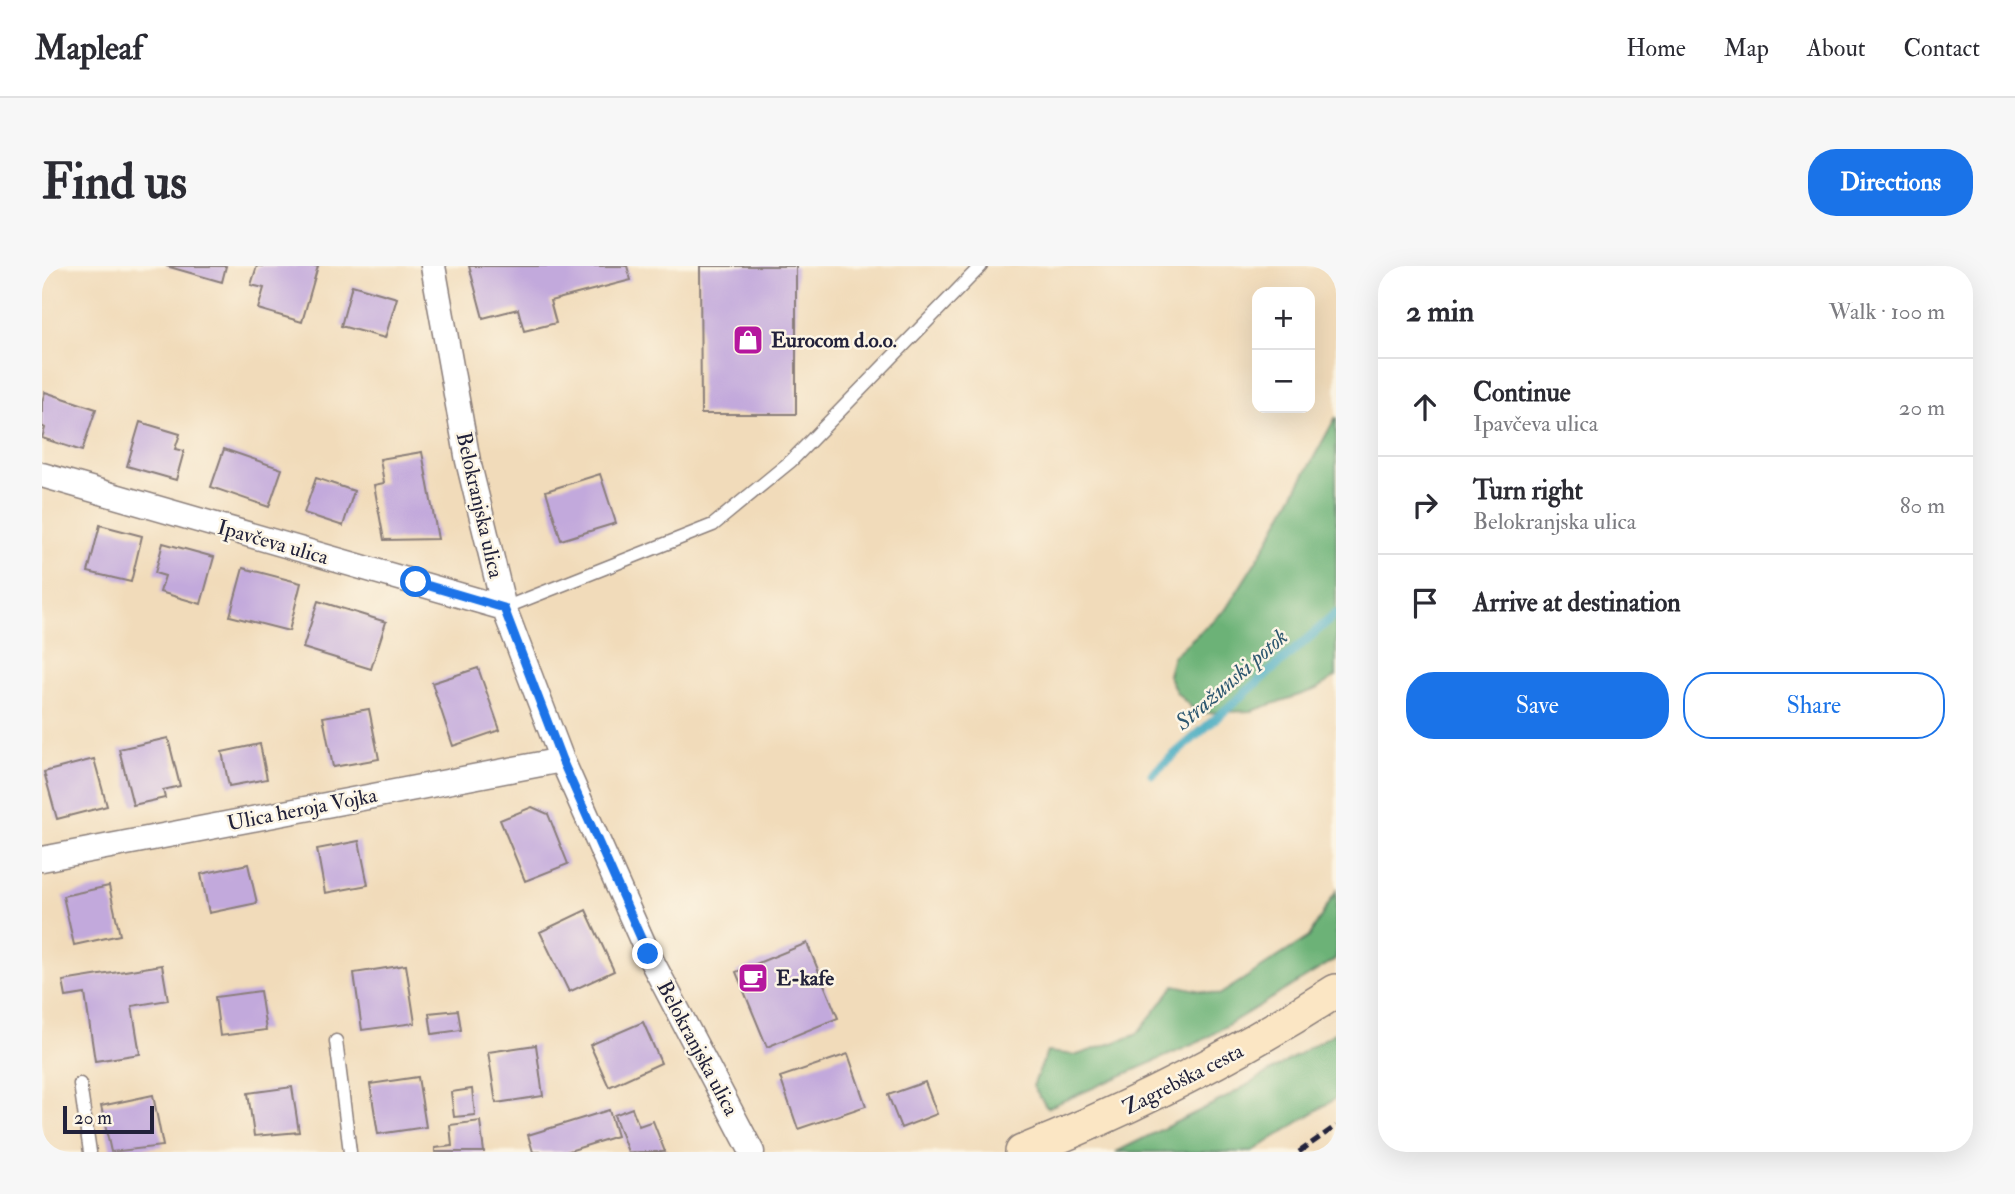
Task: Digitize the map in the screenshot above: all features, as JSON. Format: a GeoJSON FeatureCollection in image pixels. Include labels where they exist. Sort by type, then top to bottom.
{"type":"FeatureCollection","features":[{"type":"Feature","properties":{"kind":"street","name":"Belokranjska ulica"},"geometry":{"type":"LineString","coordinates":[[433,266],[468,461],[504,608],[562,760],[648,954],[752,1152]]}},
{"type":"Feature","properties":{"kind":"street","name":"Ipavčeva ulica"},"geometry":{"type":"LineString","coordinates":[[42,475],[504,608]]}},
{"type":"Feature","properties":{"kind":"street","name":"Ulica heroja Vojka"},"geometry":{"type":"LineString","coordinates":[[42,859],[562,760]]}},
{"type":"Feature","properties":{"kind":"street","name":"Zagrebška cesta"},"geometry":{"type":"LineString","coordinates":[[1022,1152],[1090,1125],[1191,1078],[1336,991]]}},
{"type":"Feature","properties":{"kind":"lane"},"geometry":{"type":"LineString","coordinates":[[504,608],[713,525],[791,461],[981,266]]}},
{"type":"Feature","properties":{"kind":"lane"},"geometry":{"type":"LineString","coordinates":[[336,1041],[349,1152]]}},
{"type":"Feature","properties":{"kind":"lane"},"geometry":{"type":"LineString","coordinates":[[80,1084],[90,1152]]}},
{"type":"Feature","properties":{"kind":"green space"},"geometry":{"type":"Polygon","coordinates":[[[1336,417],[1336,676],[1317,689],[1252,711],[1197,713],[1177,693],[1168,675],[1173,656],[1226,609],[1263,550],[1336,417]]]}},
{"type":"Feature","properties":{"kind":"green space"},"geometry":{"type":"Polygon","coordinates":[[[1336,891],[1336,959],[1201,1041],[1047,1108],[1033,1086],[1047,1052],[1077,1055],[1136,1035],[1175,985],[1219,995],[1309,937],[1336,891]]]}},
{"type":"Feature","properties":{"kind":"green space"},"geometry":{"type":"Polygon","coordinates":[[[1336,1032],[1336,1098],[1252,1152],[1116,1152],[1227,1097],[1336,1032]]]}},
{"type":"Feature","properties":{"kind":"building"},"geometry":{"type":"Polygon","coordinates":[[[166,266],[226,266],[222,282],[166,266]]]}},
{"type":"Feature","properties":{"kind":"building"},"geometry":{"type":"Polygon","coordinates":[[[257,266],[318,266],[302,322],[258,309],[264,288],[251,285],[257,266]]]}},
{"type":"Feature","properties":{"kind":"building"},"geometry":{"type":"Polygon","coordinates":[[[469,266],[627,266],[631,280],[550,301],[556,323],[524,331],[518,309],[483,318],[469,266]]]}},
{"type":"Feature","properties":{"kind":"building","name":"Eurocom d.o.o."},"geometry":{"type":"Polygon","coordinates":[[[700,266],[796,266],[796,414],[701,414],[700,266]]]}},
{"type":"Feature","properties":{"kind":"building"},"geometry":{"type":"Polygon","coordinates":[[[352,285],[397,298],[385,338],[341,326],[352,285]]]}},
{"type":"Feature","properties":{"kind":"building"},"geometry":{"type":"Polygon","coordinates":[[[45,392],[96,409],[82,451],[42,438],[45,428],[42,426],[42,402],[45,392]]]}},
{"type":"Feature","properties":{"kind":"building"},"geometry":{"type":"Polygon","coordinates":[[[140,422],[180,434],[175,449],[184,451],[176,480],[127,466],[140,422]]]}},
{"type":"Feature","properties":{"kind":"building"},"geometry":{"type":"Polygon","coordinates":[[[224,449],[282,469],[269,507],[211,487],[224,449]]]}},
{"type":"Feature","properties":{"kind":"building"},"geometry":{"type":"Polygon","coordinates":[[[422,452],[438,539],[384,540],[374,485],[384,483],[380,459],[422,452]]]}},
{"type":"Feature","properties":{"kind":"building"},"geometry":{"type":"Polygon","coordinates":[[[600,474],[616,523],[561,540],[546,491],[600,474]]]}},
{"type":"Feature","properties":{"kind":"building"},"geometry":{"type":"Polygon","coordinates":[[[316,478],[354,491],[343,526],[304,513],[316,478]]]}},
{"type":"Feature","properties":{"kind":"building"},"geometry":{"type":"Polygon","coordinates":[[[100,525],[142,536],[131,582],[88,572],[100,525]]]}},
{"type":"Feature","properties":{"kind":"building"},"geometry":{"type":"Polygon","coordinates":[[[163,543],[214,557],[201,604],[160,592],[165,576],[155,573],[163,543]]]}},
{"type":"Feature","properties":{"kind":"building"},"geometry":{"type":"Polygon","coordinates":[[[243,568],[301,583],[289,631],[230,616],[243,568]]]}},
{"type":"Feature","properties":{"kind":"building"},"geometry":{"type":"Polygon","coordinates":[[[318,601],[386,622],[371,669],[303,648],[318,601]]]}},
{"type":"Feature","properties":{"kind":"building"},"geometry":{"type":"Polygon","coordinates":[[[478,668],[500,730],[453,746],[432,683],[478,668]]]}},
{"type":"Feature","properties":{"kind":"building"},"geometry":{"type":"Polygon","coordinates":[[[369,709],[379,759],[333,767],[323,717],[369,709]]]}},
{"type":"Feature","properties":{"kind":"building"},"geometry":{"type":"Polygon","coordinates":[[[168,738],[180,786],[163,790],[165,798],[133,805],[119,749],[168,738]]]}},
{"type":"Feature","properties":{"kind":"building"},"geometry":{"type":"Polygon","coordinates":[[[260,744],[267,779],[229,786],[222,752],[260,744]]]}},
{"type":"Feature","properties":{"kind":"building"},"geometry":{"type":"Polygon","coordinates":[[[94,759],[107,806],[57,819],[44,772],[94,759]]]}},
{"type":"Feature","properties":{"kind":"building"},"geometry":{"type":"Polygon","coordinates":[[[532,807],[548,814],[568,864],[525,881],[500,820],[532,807]]]}},
{"type":"Feature","properties":{"kind":"building"},"geometry":{"type":"Polygon","coordinates":[[[359,841],[368,885],[325,893],[317,849],[359,841]]]}},
{"type":"Feature","properties":{"kind":"building"},"geometry":{"type":"Polygon","coordinates":[[[248,864],[257,903],[209,913],[201,874],[248,864]]]}},
{"type":"Feature","properties":{"kind":"building"},"geometry":{"type":"Polygon","coordinates":[[[109,886],[120,935],[74,945],[63,896],[109,886]]]}},
{"type":"Feature","properties":{"kind":"building"},"geometry":{"type":"Polygon","coordinates":[[[586,910],[614,971],[569,992],[540,932],[586,910]]]}},
{"type":"Feature","properties":{"kind":"building"},"geometry":{"type":"Polygon","coordinates":[[[807,943],[838,1018],[767,1047],[736,972],[807,943]]]}},
{"type":"Feature","properties":{"kind":"building"},"geometry":{"type":"Polygon","coordinates":[[[162,965],[168,1000],[132,1006],[140,1054],[95,1061],[85,994],[66,997],[63,981],[162,965]]]}},
{"type":"Feature","properties":{"kind":"building"},"geometry":{"type":"Polygon","coordinates":[[[406,965],[415,1023],[362,1030],[354,973],[406,965]]]}},
{"type":"Feature","properties":{"kind":"building"},"geometry":{"type":"Polygon","coordinates":[[[260,991],[266,1030],[220,1036],[215,997],[260,991]]]}},
{"type":"Feature","properties":{"kind":"building"},"geometry":{"type":"Polygon","coordinates":[[[458,1010],[461,1030],[432,1034],[429,1013],[458,1010]]]}},
{"type":"Feature","properties":{"kind":"building"},"geometry":{"type":"Polygon","coordinates":[[[643,1022],[661,1063],[609,1087],[590,1045],[643,1022]]]}},
{"type":"Feature","properties":{"kind":"building"},"geometry":{"type":"Polygon","coordinates":[[[536,1045],[543,1096],[496,1103],[488,1052],[536,1045]]]}},
{"type":"Feature","properties":{"kind":"building"},"geometry":{"type":"Polygon","coordinates":[[[848,1054],[866,1106],[798,1129],[780,1077],[848,1054]]]}},
{"type":"Feature","properties":{"kind":"building"},"geometry":{"type":"Polygon","coordinates":[[[418,1077],[426,1127],[378,1134],[370,1084],[418,1077]]]}},
{"type":"Feature","properties":{"kind":"building"},"geometry":{"type":"Polygon","coordinates":[[[925,1082],[937,1114],[901,1128],[888,1095],[925,1082]]]}},
{"type":"Feature","properties":{"kind":"building"},"geometry":{"type":"Polygon","coordinates":[[[292,1087],[299,1132],[254,1136],[248,1093],[292,1087]]]}},
{"type":"Feature","properties":{"kind":"building"},"geometry":{"type":"Polygon","coordinates":[[[472,1089],[475,1115],[454,1117],[451,1092],[472,1089]]]}},
{"type":"Feature","properties":{"kind":"building"},"geometry":{"type":"Polygon","coordinates":[[[153,1095],[163,1146],[111,1152],[101,1106],[153,1095]]]}},
{"type":"Feature","properties":{"kind":"building"},"geometry":{"type":"Polygon","coordinates":[[[632,1108],[639,1126],[653,1121],[665,1152],[628,1152],[614,1115],[632,1108]]]}},
{"type":"Feature","properties":{"kind":"building"},"geometry":{"type":"Polygon","coordinates":[[[609,1110],[617,1136],[566,1152],[533,1152],[528,1135],[609,1110]]]}},
{"type":"Feature","properties":{"kind":"building"},"geometry":{"type":"Polygon","coordinates":[[[480,1121],[484,1152],[435,1152],[435,1148],[452,1146],[450,1125],[480,1121]]]}},
{"type":"Feature","properties":{"kind":"waterway","name":"Stražunski potok"},"geometry":{"type":"LineString","coordinates":[[1152,774],[1336,614]]}},
{"type":"Feature","properties":{"kind":"railway"},"geometry":{"type":"LineString","coordinates":[[1299,1152],[1336,1126]]}},
{"type":"Feature","properties":{"kind":"railway"},"geometry":{"type":"LineString","coordinates":[[1332,1152],[1336,1149]]}},
{"type":"Feature","properties":{"kind":"place","name":"Eurocom d.o.o."},"geometry":{"type":"Point","coordinates":[748,340]}},
{"type":"Feature","properties":{"kind":"place","name":"E-kafe"},"geometry":{"type":"Point","coordinates":[753,978]}},
{"type":"Feature","properties":{"kind":"route"},"geometry":{"type":"LineString","coordinates":[[416,582],[504,608],[562,760],[648,954]]}}]}
